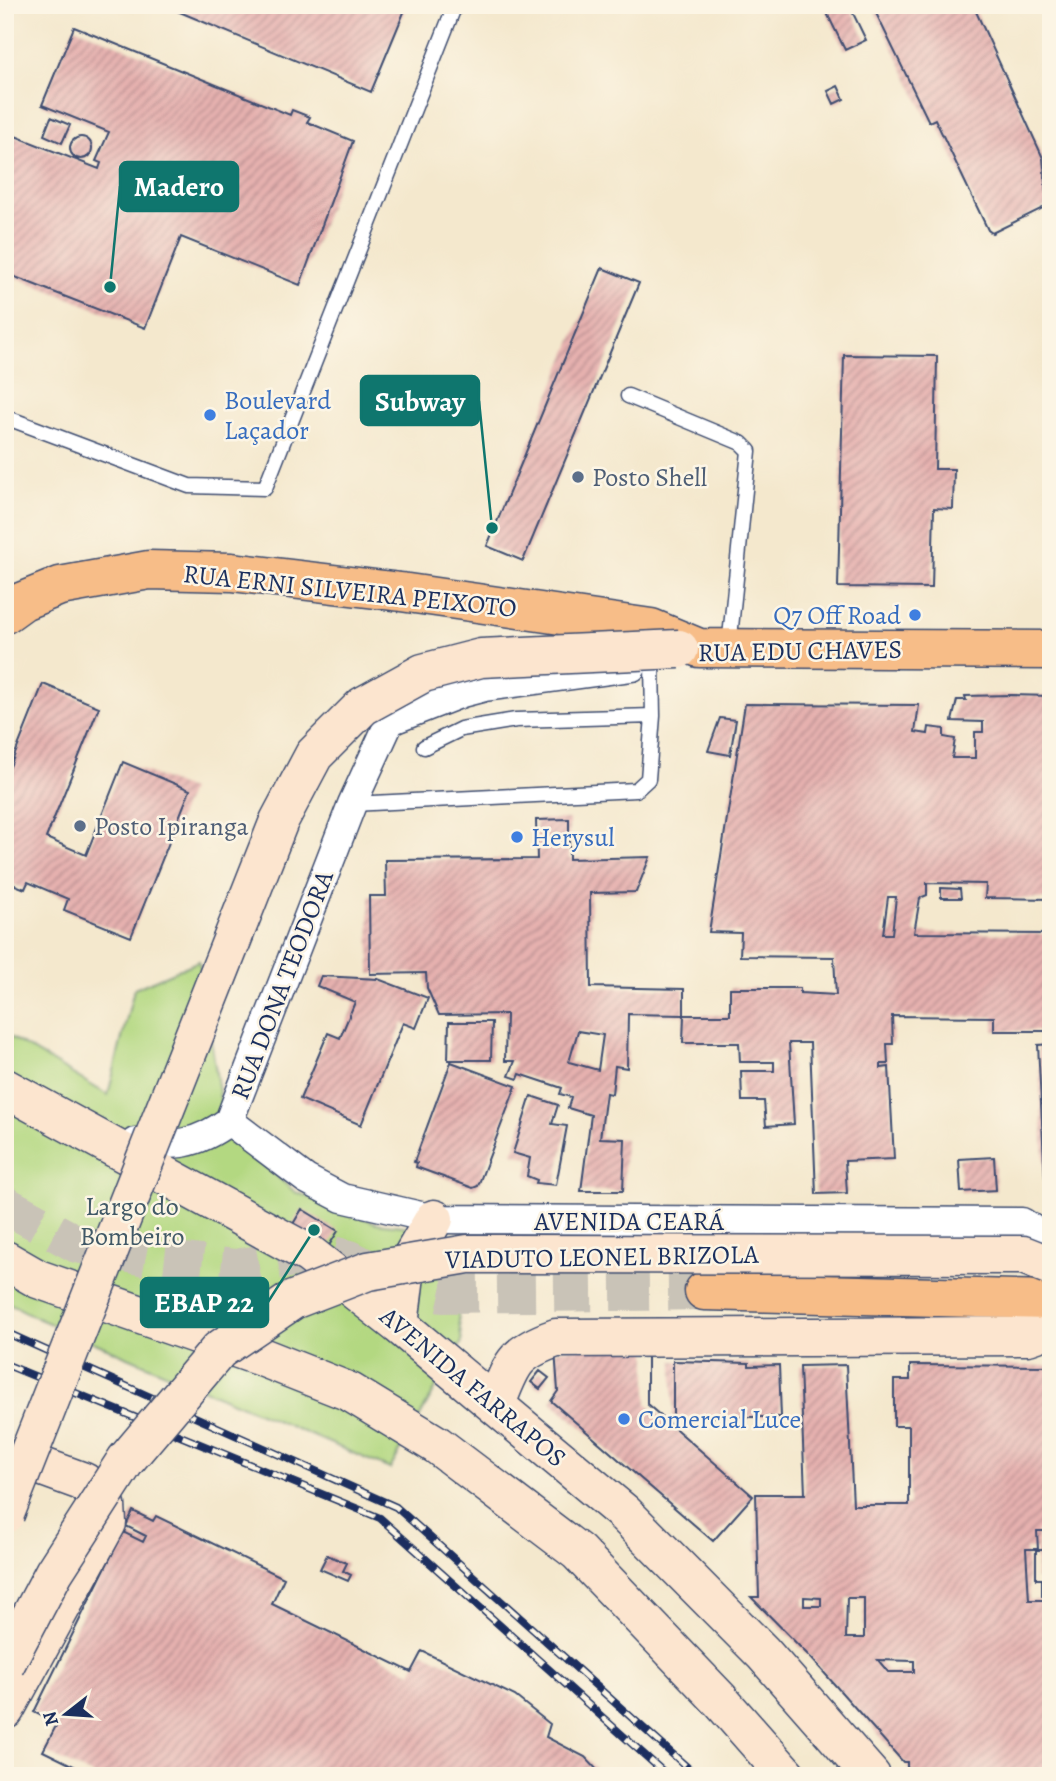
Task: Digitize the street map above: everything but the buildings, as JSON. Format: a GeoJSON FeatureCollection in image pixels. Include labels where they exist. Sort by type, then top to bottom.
{"type":"FeatureCollection","features":[{"type":"Feature","properties":{"kind":"main road","name":"RUA ERNI SILVEIRA PEIXOTO"},"geometry":{"type":"LineString","coordinates":[[11,602],[60,586],[149,570],[232,572],[401,592],[651,628],[690,652]]}},
{"type":"Feature","properties":{"kind":"main road","name":"RUA EDU CHAVES"},"geometry":{"type":"LineString","coordinates":[[690,652],[1051,650]]}},
{"type":"Feature","properties":{"kind":"main road"},"geometry":{"type":"LineString","coordinates":[[5,1514],[279,821],[314,755],[363,706],[423,674],[481,658],[690,652]]}},
{"type":"Feature","properties":{"kind":"main road","name":"AVENIDA FARRAPOS"},"geometry":{"type":"LineString","coordinates":[[5,1088],[309,1254],[399,1325],[623,1512],[763,1653],[871,1776]]}},
{"type":"Feature","properties":{"kind":"main road"},"geometry":{"type":"LineString","coordinates":[[399,1325],[406,1267],[434,1219]]}},
{"type":"Feature","properties":{"kind":"main road","name":"VIADUTO LEONEL BRIZOLA"},"geometry":{"type":"LineString","coordinates":[[5,1665],[54,1572],[126,1460],[219,1350],[293,1300],[368,1270],[468,1254],[1023,1255],[1051,1266]]}},
{"type":"Feature","properties":{"kind":"main road"},"geometry":{"type":"LineString","coordinates":[[5,1260],[38,1279],[264,1358],[350,1392],[437,1445],[578,1552],[720,1700],[787,1776]]}},
{"type":"Feature","properties":{"kind":"main road"},"geometry":{"type":"LineString","coordinates":[[704,1291],[1051,1300]]}},
{"type":"Feature","properties":{"kind":"main road"},"geometry":{"type":"LineString","coordinates":[[496,1404],[511,1366],[528,1348],[556,1338],[1028,1336],[1051,1328]]}},
{"type":"Feature","properties":{"kind":"main road"},"geometry":{"type":"LineString","coordinates":[[5,1462],[21,1459],[84,1482],[106,1505],[107,1523],[5,1710]]}},
{"type":"Feature","properties":{"kind":"street","name":"RUA EDU CHAVES"},"geometry":{"type":"LineString","coordinates":[[390,721],[461,692],[690,652]]}},
{"type":"Feature","properties":{"kind":"street","name":"RUA DONA TEODORA"},"geometry":{"type":"LineString","coordinates":[[96,1139],[188,1143],[206,1138],[229,1121],[352,804],[390,721]]}},
{"type":"Feature","properties":{"kind":"street","name":"AVENIDA CEARÁ"},"geometry":{"type":"LineString","coordinates":[[229,1121],[306,1179],[342,1198],[434,1219],[1022,1222],[1051,1241]]}},
{"type":"Feature","properties":{"kind":"lane"},"geometry":{"type":"LineString","coordinates":[[5,416],[189,486],[265,488],[455,5]]}},
{"type":"Feature","properties":{"kind":"lane"},"geometry":{"type":"LineString","coordinates":[[352,804],[636,790],[648,779],[653,716],[690,652],[749,451],[741,443],[628,396]]}},
{"type":"Feature","properties":{"kind":"lane"},"geometry":{"type":"LineString","coordinates":[[424,747],[461,729],[516,720],[653,716]]}},
{"type":"Feature","properties":{"kind":"green space","name":"Largo do Bombeiro"},"geometry":{"type":"Polygon","coordinates":[[[199,961],[225,1132],[295,1192],[376,1223],[446,1231],[462,1342],[390,1469],[37,1318],[5,1301],[5,1034],[108,1095],[134,989],[199,961]]]}},
{"type":"Feature","properties":{"kind":"tunnel"},"geometry":{"type":"LineString","coordinates":[[5,1205],[77,1244],[150,1258],[236,1268],[323,1253],[350,1259],[398,1284],[442,1294],[704,1291]]}},
{"type":"Feature","properties":{"kind":"railway"},"geometry":{"type":"LineString","coordinates":[[5,1332],[396,1507],[697,1776]]}},
{"type":"Feature","properties":{"kind":"railway"},"geometry":{"type":"LineString","coordinates":[[5,1364],[380,1518],[668,1776]]}},
{"type":"Feature","properties":{"kind":"place","name":"Madero"},"geometry":{"type":"Point","coordinates":[110,287]}},
{"type":"Feature","properties":{"kind":"place","name":"Boulevard Laçador"},"geometry":{"type":"Point","coordinates":[210,415]}},
{"type":"Feature","properties":{"kind":"place","name":"Posto Shell"},"geometry":{"type":"Point","coordinates":[578,477]}},
{"type":"Feature","properties":{"kind":"place","name":"Subway"},"geometry":{"type":"Point","coordinates":[492,528]}},
{"type":"Feature","properties":{"kind":"place","name":"Q7 Off Road"},"geometry":{"type":"Point","coordinates":[915,615]}},
{"type":"Feature","properties":{"kind":"place","name":"Posto Ipiranga"},"geometry":{"type":"Point","coordinates":[80,826]}},
{"type":"Feature","properties":{"kind":"place","name":"Herysul"},"geometry":{"type":"Point","coordinates":[517,837]}},
{"type":"Feature","properties":{"kind":"place","name":"EBAP 22"},"geometry":{"type":"Point","coordinates":[314,1230]}},
{"type":"Feature","properties":{"kind":"place","name":"Comercial Luce"},"geometry":{"type":"Point","coordinates":[624,1419]}}]}
